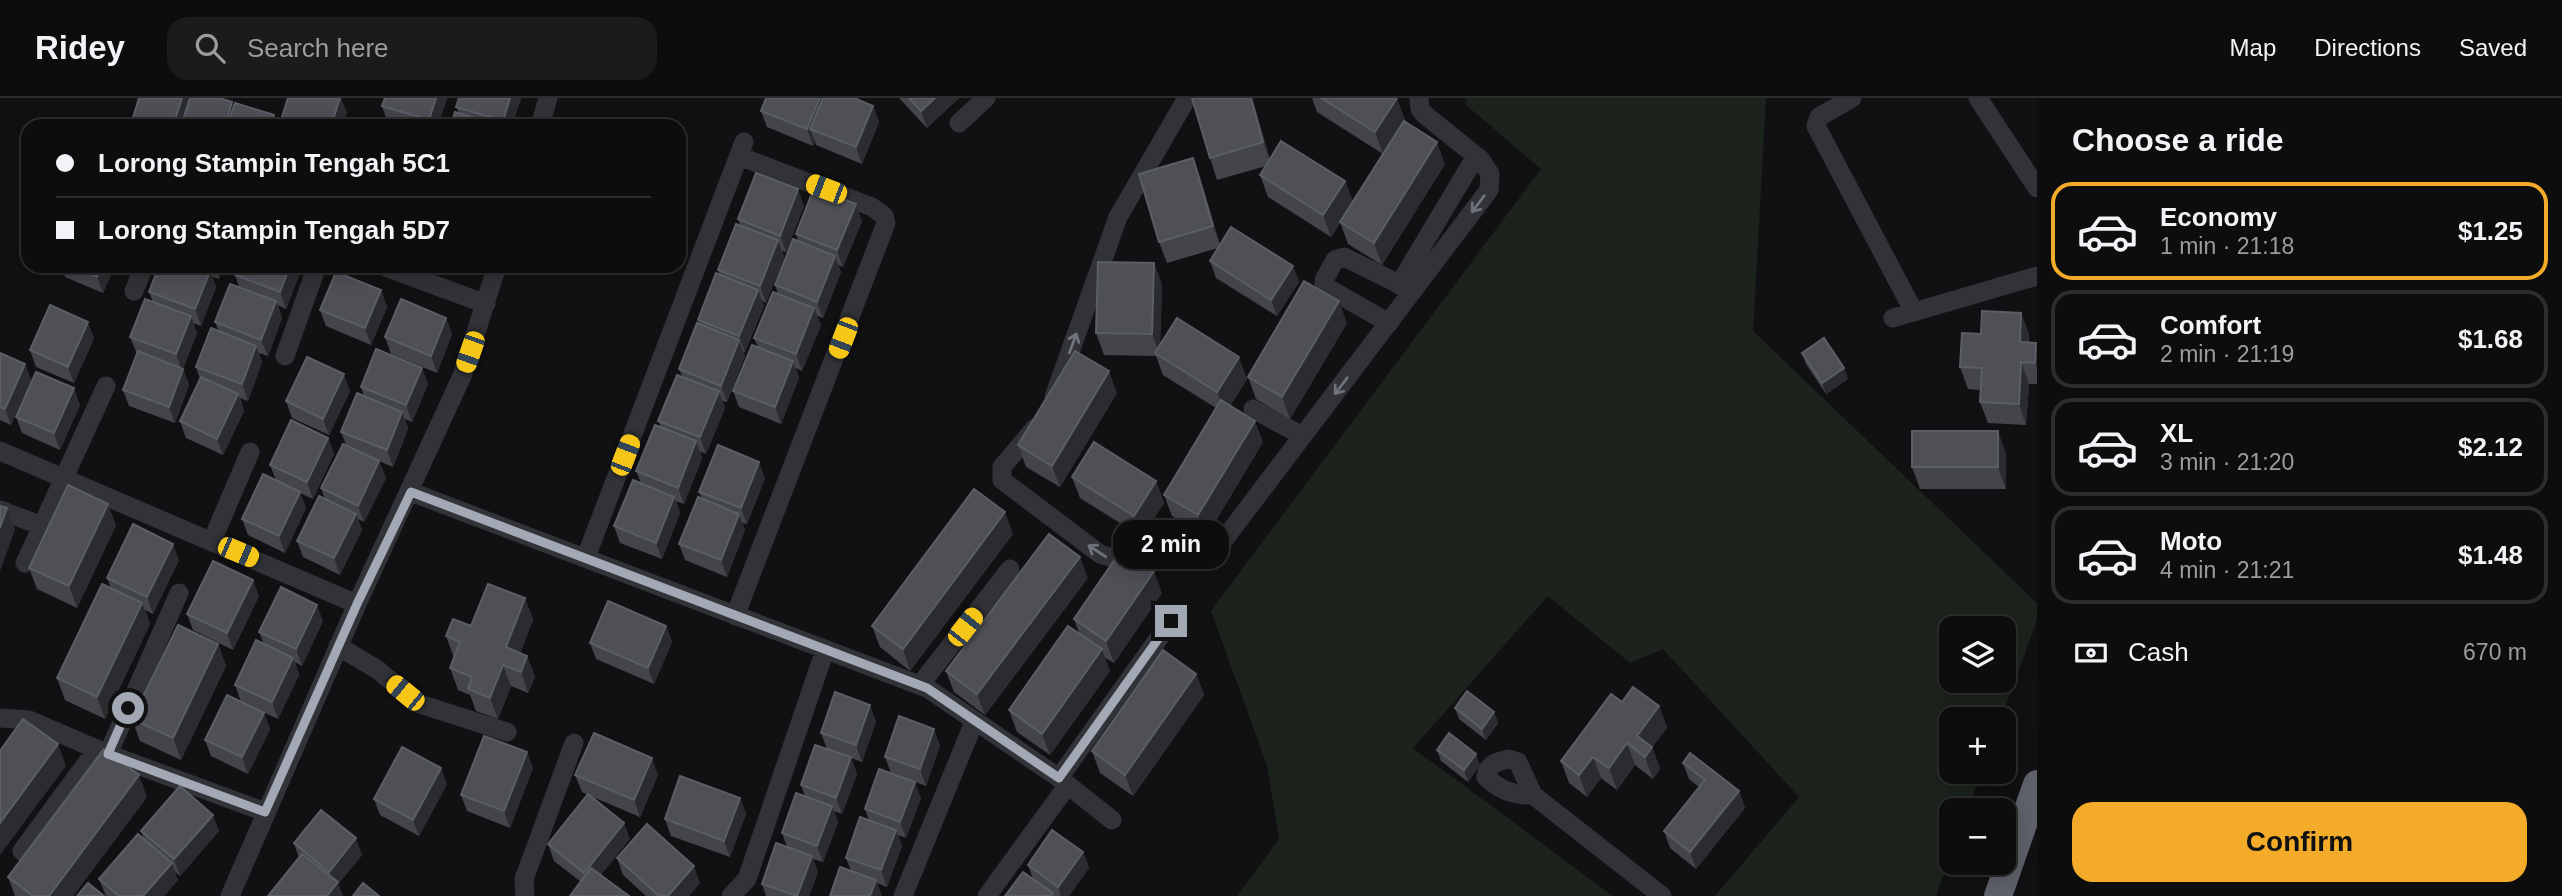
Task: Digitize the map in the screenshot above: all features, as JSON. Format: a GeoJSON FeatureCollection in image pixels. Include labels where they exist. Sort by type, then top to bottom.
{"type":"FeatureCollection","features":[{"type":"Feature","properties":{"kind":"highway"},"geometry":{"type":"LineString","coordinates":[[1998,896],[2037,784]]}},
{"type":"Feature","properties":{"kind":"street"},"geometry":{"type":"LineString","coordinates":[[542,119],[548,98]]}},
{"type":"Feature","properties":{"kind":"street"},"geometry":{"type":"LineString","coordinates":[[959,123],[986,98]]}},
{"type":"Feature","properties":{"kind":"street"},"geometry":{"type":"LineString","coordinates":[[1187,98],[1118,217],[1047,415],[1002,467],[1001,476],[1006,484],[1100,555],[1116,559],[1221,543],[1389,323],[1476,156]]}},
{"type":"Feature","properties":{"kind":"street"},"geometry":{"type":"LineString","coordinates":[[1406,288],[1489,190],[1490,174],[1487,167],[1420,110],[1419,98]]}},
{"type":"Feature","properties":{"kind":"street"},"geometry":{"type":"LineString","coordinates":[[1852,98],[1819,117],[1816,125],[1914,312]]}},
{"type":"Feature","properties":{"kind":"street"},"geometry":{"type":"LineString","coordinates":[[1978,98],[2037,188]]}},
{"type":"Feature","properties":{"kind":"street"},"geometry":{"type":"LineString","coordinates":[[586,557],[741,149],[872,207],[884,216],[886,223],[735,617]]}},
{"type":"Feature","properties":{"kind":"street"},"geometry":{"type":"LineString","coordinates":[[1389,323],[1326,289],[1324,280],[1335,260],[1341,256],[1406,288]]}},
{"type":"Feature","properties":{"kind":"street"},"geometry":{"type":"LineString","coordinates":[[134,291],[141,273]]}},
{"type":"Feature","properties":{"kind":"street"},"geometry":{"type":"LineString","coordinates":[[285,356],[315,273]]}},
{"type":"Feature","properties":{"kind":"street"},"geometry":{"type":"LineString","coordinates":[[402,273],[486,304]]}},
{"type":"Feature","properties":{"kind":"street"},"geometry":{"type":"LineString","coordinates":[[230,896],[338,646],[462,376],[495,273]]}},
{"type":"Feature","properties":{"kind":"street"},"geometry":{"type":"LineString","coordinates":[[1893,318],[2037,276]]}},
{"type":"Feature","properties":{"kind":"street"},"geometry":{"type":"LineString","coordinates":[[24,563],[106,386]]}},
{"type":"Feature","properties":{"kind":"street"},"geometry":{"type":"LineString","coordinates":[[1253,409],[1303,436]]}},
{"type":"Feature","properties":{"kind":"street"},"geometry":{"type":"LineString","coordinates":[[0,451],[357,604]]}},
{"type":"Feature","properties":{"kind":"street"},"geometry":{"type":"LineString","coordinates":[[212,541],[250,452]]}},
{"type":"Feature","properties":{"kind":"street"},"geometry":{"type":"LineString","coordinates":[[411,492],[920,685],[1063,782],[1112,820]]}},
{"type":"Feature","properties":{"kind":"street"},"geometry":{"type":"LineString","coordinates":[[0,510],[42,526]]}},
{"type":"Feature","properties":{"kind":"street"},"geometry":{"type":"LineString","coordinates":[[920,685],[1010,569]]}},
{"type":"Feature","properties":{"kind":"street"},"geometry":{"type":"LineString","coordinates":[[22,851],[103,752],[179,593]]}},
{"type":"Feature","properties":{"kind":"street"},"geometry":{"type":"LineString","coordinates":[[987,896],[1171,621]]}},
{"type":"Feature","properties":{"kind":"street"},"geometry":{"type":"LineString","coordinates":[[338,646],[378,670],[417,703],[508,732]]}},
{"type":"Feature","properties":{"kind":"street"},"geometry":{"type":"LineString","coordinates":[[731,896],[747,879],[825,650]]}},
{"type":"Feature","properties":{"kind":"street"},"geometry":{"type":"LineString","coordinates":[[0,718],[29,720],[103,752],[265,812]]}},
{"type":"Feature","properties":{"kind":"street"},"geometry":{"type":"LineString","coordinates":[[903,896],[974,722]]}},
{"type":"Feature","properties":{"kind":"street"},"geometry":{"type":"LineString","coordinates":[[525,896],[524,879],[574,743]]}},
{"type":"Feature","properties":{"kind":"street"},"geometry":{"type":"LineString","coordinates":[[1533,795],[1662,896]]}},
{"type":"Feature","properties":{"kind":"shaded area"},"geometry":{"type":"Polygon","coordinates":[[[1467,98],[1766,98],[1753,331],[2037,603],[2037,620],[2016,678],[2016,616],[1939,616],[1939,693],[2010,693],[2005,707],[1939,707],[1939,784],[1977,784],[1972,798],[1939,798],[1939,875],[1944,875],[1936,896],[1715,896],[1799,797],[1663,649],[1630,663],[1548,596],[1413,748],[1613,896],[1237,896],[1279,839],[1267,765],[1211,611],[1541,169],[1465,104],[1467,98]]]}},
{"type":"Feature","properties":{"kind":"building"},"geometry":{"type":"Polygon","coordinates":[[[139,98],[182,98],[175,119],[133,119],[139,98]]]}},
{"type":"Feature","properties":{"kind":"building"},"geometry":{"type":"Polygon","coordinates":[[[190,98],[219,98],[232,102],[227,119],[183,119],[190,98]]]}},
{"type":"Feature","properties":{"kind":"building"},"geometry":{"type":"Polygon","coordinates":[[[288,98],[340,98],[333,119],[281,119],[288,98]]]}},
{"type":"Feature","properties":{"kind":"building"},"geometry":{"type":"Polygon","coordinates":[[[385,98],[436,98],[429,119],[382,106],[385,98]]]}},
{"type":"Feature","properties":{"kind":"building"},"geometry":{"type":"Polygon","coordinates":[[[459,98],[510,98],[504,119],[456,107],[459,98]]]}},
{"type":"Feature","properties":{"kind":"building"},"geometry":{"type":"Polygon","coordinates":[[[766,98],[820,98],[807,129],[761,111],[766,98]]]}},
{"type":"Feature","properties":{"kind":"building"},"geometry":{"type":"Polygon","coordinates":[[[823,98],[854,98],[873,106],[856,147],[810,129],[823,98]]]}},
{"type":"Feature","properties":{"kind":"building"},"geometry":{"type":"Polygon","coordinates":[[[909,98],[935,98],[921,111],[909,98]]]}},
{"type":"Feature","properties":{"kind":"building"},"geometry":{"type":"Polygon","coordinates":[[[1192,98],[1251,98],[1263,142],[1210,158],[1192,98]]]}},
{"type":"Feature","properties":{"kind":"building"},"geometry":{"type":"Polygon","coordinates":[[[1321,98],[1397,98],[1375,132],[1321,98]]]}},
{"type":"Feature","properties":{"kind":"building"},"geometry":{"type":"Polygon","coordinates":[[[235,103],[274,115],[273,119],[229,119],[235,103]]]}},
{"type":"Feature","properties":{"kind":"building"},"geometry":{"type":"Polygon","coordinates":[[[455,112],[478,119],[453,119],[455,112]]]}},
{"type":"Feature","properties":{"kind":"building"},"geometry":{"type":"Polygon","coordinates":[[[1404,121],[1437,142],[1374,243],[1340,222],[1404,121]]]}},
{"type":"Feature","properties":{"kind":"building"},"geometry":{"type":"Polygon","coordinates":[[[1281,141],[1345,181],[1323,215],[1260,175],[1281,141]]]}},
{"type":"Feature","properties":{"kind":"building"},"geometry":{"type":"Polygon","coordinates":[[[1193,158],[1213,226],[1159,242],[1139,174],[1193,158]]]}},
{"type":"Feature","properties":{"kind":"building"},"geometry":{"type":"Polygon","coordinates":[[[756,173],[798,189],[780,236],[738,219],[756,173]]]}},
{"type":"Feature","properties":{"kind":"building"},"geometry":{"type":"Polygon","coordinates":[[[814,188],[856,204],[837,250],[796,234],[814,188]]]}},
{"type":"Feature","properties":{"kind":"building"},"geometry":{"type":"Polygon","coordinates":[[[736,224],[778,240],[760,286],[718,270],[736,224]]]}},
{"type":"Feature","properties":{"kind":"building"},"geometry":{"type":"Polygon","coordinates":[[[1231,227],[1293,266],[1271,300],[1210,261],[1231,227]]]}},
{"type":"Feature","properties":{"kind":"building"},"geometry":{"type":"Polygon","coordinates":[[[793,239],[835,256],[817,302],[775,285],[793,239]]]}},
{"type":"Feature","properties":{"kind":"building"},"geometry":{"type":"Polygon","coordinates":[[[1098,262],[1154,263],[1152,334],[1096,333],[1098,262]]]}},
{"type":"Feature","properties":{"kind":"building"},"geometry":{"type":"Polygon","coordinates":[[[156,273],[209,273],[195,309],[149,292],[156,273]]]}},
{"type":"Feature","properties":{"kind":"building"},"geometry":{"type":"Polygon","coordinates":[[[236,273],[287,273],[280,292],[235,275],[236,273]]]}},
{"type":"Feature","properties":{"kind":"building"},"geometry":{"type":"Polygon","coordinates":[[[336,273],[381,290],[365,328],[320,310],[336,273]]]}},
{"type":"Feature","properties":{"kind":"building"},"geometry":{"type":"Polygon","coordinates":[[[716,273],[758,290],[739,336],[698,320],[716,273]]]}},
{"type":"Feature","properties":{"kind":"building"},"geometry":{"type":"Polygon","coordinates":[[[1304,281],[1339,301],[1282,397],[1248,377],[1304,281]]]}},
{"type":"Feature","properties":{"kind":"building"},"geometry":{"type":"Polygon","coordinates":[[[230,284],[276,301],[261,340],[215,322],[230,284]]]}},
{"type":"Feature","properties":{"kind":"building"},"geometry":{"type":"Polygon","coordinates":[[[773,292],[814,308],[796,354],[754,338],[773,292]]]}},
{"type":"Feature","properties":{"kind":"building"},"geometry":{"type":"Polygon","coordinates":[[[145,299],[191,316],[176,354],[130,337],[145,299]]]}},
{"type":"Feature","properties":{"kind":"building"},"geometry":{"type":"Polygon","coordinates":[[[401,299],[446,318],[431,356],[385,337],[401,299]]]}},
{"type":"Feature","properties":{"kind":"building"},"geometry":{"type":"Polygon","coordinates":[[[50,305],[88,322],[68,367],[30,350],[50,305]]]}},
{"type":"Feature","properties":{"kind":"building"},"geometry":{"type":"Polygon","coordinates":[[[1982,311],[2021,313],[2020,342],[2036,343],[2035,363],[2021,362],[2019,404],[1980,402],[1982,368],[1960,367],[1962,333],[1981,334],[1982,311]]]}},
{"type":"Feature","properties":{"kind":"building"},"geometry":{"type":"Polygon","coordinates":[[[1177,318],[1239,357],[1217,392],[1155,353],[1177,318]]]}},
{"type":"Feature","properties":{"kind":"building"},"geometry":{"type":"Polygon","coordinates":[[[697,323],[739,340],[721,386],[679,369],[697,323]]]}},
{"type":"Feature","properties":{"kind":"building"},"geometry":{"type":"Polygon","coordinates":[[[211,328],[256,346],[242,384],[196,367],[211,328]]]}},
{"type":"Feature","properties":{"kind":"building"},"geometry":{"type":"Polygon","coordinates":[[[1824,338],[1844,368],[1822,383],[1802,353],[1824,338]]]}},
{"type":"Feature","properties":{"kind":"building"},"geometry":{"type":"Polygon","coordinates":[[[752,345],[793,361],[775,407],[733,391],[752,345]]]}},
{"type":"Feature","properties":{"kind":"building"},"geometry":{"type":"Polygon","coordinates":[[[376,349],[422,368],[406,405],[361,387],[376,349]]]}},
{"type":"Feature","properties":{"kind":"building"},"geometry":{"type":"Polygon","coordinates":[[[138,351],[183,369],[169,407],[123,390],[138,351]]]}},
{"type":"Feature","properties":{"kind":"building"},"geometry":{"type":"Polygon","coordinates":[[[1075,351],[1109,371],[1052,466],[1018,445],[1075,351]]]}},
{"type":"Feature","properties":{"kind":"building"},"geometry":{"type":"Polygon","coordinates":[[[0,353],[25,364],[5,409],[0,407],[0,353]]]}},
{"type":"Feature","properties":{"kind":"building"},"geometry":{"type":"Polygon","coordinates":[[[307,357],[344,374],[323,419],[286,401],[307,357]]]}},
{"type":"Feature","properties":{"kind":"building"},"geometry":{"type":"Polygon","coordinates":[[[36,372],[74,388],[54,433],[16,417],[36,372]]]}},
{"type":"Feature","properties":{"kind":"building"},"geometry":{"type":"Polygon","coordinates":[[[677,375],[719,391],[700,437],[658,421],[677,375]]]}},
{"type":"Feature","properties":{"kind":"building"},"geometry":{"type":"Polygon","coordinates":[[[201,377],[238,394],[217,439],[180,421],[201,377]]]}},
{"type":"Feature","properties":{"kind":"building"},"geometry":{"type":"Polygon","coordinates":[[[357,393],[402,412],[387,450],[341,432],[357,393]]]}},
{"type":"Feature","properties":{"kind":"building"},"geometry":{"type":"Polygon","coordinates":[[[1221,400],[1255,421],[1198,515],[1164,495],[1221,400]]]}},
{"type":"Feature","properties":{"kind":"building"},"geometry":{"type":"Polygon","coordinates":[[[291,420],[328,438],[307,482],[270,465],[291,420]]]}},
{"type":"Feature","properties":{"kind":"building"},"geometry":{"type":"Polygon","coordinates":[[[655,425],[696,441],[678,488],[636,471],[655,425]]]}},
{"type":"Feature","properties":{"kind":"building"},"geometry":{"type":"Polygon","coordinates":[[[1912,431],[1998,431],[1998,467],[1912,467],[1912,431]]]}},
{"type":"Feature","properties":{"kind":"building"},"geometry":{"type":"Polygon","coordinates":[[[1094,442],[1156,481],[1134,516],[1072,477],[1094,442]]]}},
{"type":"Feature","properties":{"kind":"building"},"geometry":{"type":"Polygon","coordinates":[[[343,444],[379,461],[358,506],[321,488],[343,444]]]}},
{"type":"Feature","properties":{"kind":"building"},"geometry":{"type":"Polygon","coordinates":[[[718,445],[759,462],[741,508],[699,492],[718,445]]]}},
{"type":"Feature","properties":{"kind":"building"},"geometry":{"type":"Polygon","coordinates":[[[263,474],[300,492],[279,536],[242,519],[263,474]]]}},
{"type":"Feature","properties":{"kind":"building"},"geometry":{"type":"Polygon","coordinates":[[[633,480],[674,497],[656,543],[614,526],[633,480]]]}},
{"type":"Feature","properties":{"kind":"building"},"geometry":{"type":"Polygon","coordinates":[[[68,485],[108,504],[69,586],[29,568],[68,485]]]}},
{"type":"Feature","properties":{"kind":"building"},"geometry":{"type":"Polygon","coordinates":[[[974,489],[1005,512],[903,649],[872,626],[974,489]]]}},
{"type":"Feature","properties":{"kind":"building"},"geometry":{"type":"Polygon","coordinates":[[[319,496],[356,514],[334,558],[297,541],[319,496]]]}},
{"type":"Feature","properties":{"kind":"building"},"geometry":{"type":"Polygon","coordinates":[[[698,497],[739,514],[721,560],[679,544],[698,497]]]}},
{"type":"Feature","properties":{"kind":"building"},"geometry":{"type":"Polygon","coordinates":[[[0,506],[7,508],[0,528],[0,506]]]}},
{"type":"Feature","properties":{"kind":"building"},"geometry":{"type":"Polygon","coordinates":[[[133,524],[173,544],[147,597],[107,578],[133,524]]]}},
{"type":"Feature","properties":{"kind":"building"},"geometry":{"type":"Polygon","coordinates":[[[1049,534],[1080,557],[977,694],[946,671],[1049,534]]]}},
{"type":"Feature","properties":{"kind":"building"},"geometry":{"type":"Polygon","coordinates":[[[1122,549],[1154,571],[1106,641],[1074,619],[1122,549]]]}},
{"type":"Feature","properties":{"kind":"building"},"geometry":{"type":"Polygon","coordinates":[[[213,561],[253,580],[227,633],[187,614],[213,561]]]}},
{"type":"Feature","properties":{"kind":"building"},"geometry":{"type":"Polygon","coordinates":[[[102,584],[142,603],[97,697],[57,678],[102,584]]]}},
{"type":"Feature","properties":{"kind":"building"},"geometry":{"type":"Polygon","coordinates":[[[488,584],[525,598],[506,647],[527,656],[521,672],[503,665],[490,698],[468,689],[472,677],[450,668],[460,642],[446,636],[453,619],[471,626],[488,584]]]}},
{"type":"Feature","properties":{"kind":"building"},"geometry":{"type":"Polygon","coordinates":[[[281,587],[317,605],[296,649],[259,632],[281,587]]]}},
{"type":"Feature","properties":{"kind":"building"},"geometry":{"type":"Polygon","coordinates":[[[608,601],[666,626],[648,668],[590,643],[608,601]]]}},
{"type":"Feature","properties":{"kind":"building"},"geometry":{"type":"Polygon","coordinates":[[[178,625],[218,644],[173,738],[132,719],[178,625]]]}},
{"type":"Feature","properties":{"kind":"building"},"geometry":{"type":"Polygon","coordinates":[[[1068,626],[1102,649],[1042,734],[1009,710],[1068,626]]]}},
{"type":"Feature","properties":{"kind":"building"},"geometry":{"type":"Polygon","coordinates":[[[256,640],[293,658],[272,702],[235,685],[256,640]]]}},
{"type":"Feature","properties":{"kind":"building"},"geometry":{"type":"Polygon","coordinates":[[[1163,650],[1196,674],[1125,775],[1092,751],[1163,650]]]}},
{"type":"Feature","properties":{"kind":"building"},"geometry":{"type":"Polygon","coordinates":[[[1633,687],[1659,706],[1637,736],[1652,747],[1645,757],[1627,743],[1609,768],[1593,757],[1579,775],[1561,761],[1611,694],[1622,702],[1633,687]]]}},
{"type":"Feature","properties":{"kind":"building"},"geometry":{"type":"Polygon","coordinates":[[[1467,691],[1494,712],[1482,729],[1455,708],[1467,691]]]}},
{"type":"Feature","properties":{"kind":"building"},"geometry":{"type":"Polygon","coordinates":[[[835,692],[870,705],[856,745],[821,733],[835,692]]]}},
{"type":"Feature","properties":{"kind":"building"},"geometry":{"type":"Polygon","coordinates":[[[227,695],[264,713],[242,757],[205,740],[227,695]]]}},
{"type":"Feature","properties":{"kind":"building"},"geometry":{"type":"Polygon","coordinates":[[[899,716],[934,729],[920,769],[885,757],[899,716]]]}},
{"type":"Feature","properties":{"kind":"building"},"geometry":{"type":"Polygon","coordinates":[[[23,719],[58,744],[0,823],[0,751],[23,719]]]}},
{"type":"Feature","properties":{"kind":"building"},"geometry":{"type":"Polygon","coordinates":[[[594,733],[652,758],[634,800],[575,775],[594,733]]]}},
{"type":"Feature","properties":{"kind":"building"},"geometry":{"type":"Polygon","coordinates":[[[1449,733],[1476,754],[1464,770],[1437,750],[1449,733]]]}},
{"type":"Feature","properties":{"kind":"building"},"geometry":{"type":"Polygon","coordinates":[[[484,736],[527,752],[504,811],[461,795],[484,736]]]}},
{"type":"Feature","properties":{"kind":"building"},"geometry":{"type":"Polygon","coordinates":[[[815,745],[851,757],[836,798],[801,785],[815,745]]]}},
{"type":"Feature","properties":{"kind":"building"},"geometry":{"type":"Polygon","coordinates":[[[402,747],[441,768],[413,820],[374,799],[402,747]]]}},
{"type":"Feature","properties":{"kind":"building"},"geometry":{"type":"Polygon","coordinates":[[[104,749],[139,775],[49,896],[33,896],[8,877],[104,749]]]}},
{"type":"Feature","properties":{"kind":"building"},"geometry":{"type":"Polygon","coordinates":[[[1690,753],[1739,791],[1690,852],[1664,831],[1705,780],[1683,763],[1690,753]]]}},
{"type":"Feature","properties":{"kind":"building"},"geometry":{"type":"Polygon","coordinates":[[[879,769],[915,782],[900,822],[865,809],[879,769]]]}},
{"type":"Feature","properties":{"kind":"building"},"geometry":{"type":"Polygon","coordinates":[[[680,776],[740,798],[724,841],[665,819],[680,776]]]}},
{"type":"Feature","properties":{"kind":"building"},"geometry":{"type":"Polygon","coordinates":[[[180,786],[213,815],[174,859],[141,831],[180,786]]]}},
{"type":"Feature","properties":{"kind":"building"},"geometry":{"type":"Polygon","coordinates":[[[796,793],[832,806],[817,846],[782,833],[796,793]]]}},
{"type":"Feature","properties":{"kind":"building"},"geometry":{"type":"Polygon","coordinates":[[[588,794],[624,823],[584,873],[548,844],[588,794]]]}},
{"type":"Feature","properties":{"kind":"building"},"geometry":{"type":"Polygon","coordinates":[[[321,810],[356,838],[329,872],[294,843],[321,810]]]}},
{"type":"Feature","properties":{"kind":"building"},"geometry":{"type":"Polygon","coordinates":[[[860,817],[896,830],[881,870],[846,858],[860,817]]]}},
{"type":"Feature","properties":{"kind":"building"},"geometry":{"type":"Polygon","coordinates":[[[647,824],[694,866],[668,896],[659,896],[617,858],[647,824]]]}},
{"type":"Feature","properties":{"kind":"building"},"geometry":{"type":"Polygon","coordinates":[[[1052,830],[1083,852],[1058,887],[1028,865],[1052,830]]]}},
{"type":"Feature","properties":{"kind":"building"},"geometry":{"type":"Polygon","coordinates":[[[138,834],[172,863],[143,896],[119,896],[99,879],[138,834]]]}},
{"type":"Feature","properties":{"kind":"building"},"geometry":{"type":"Polygon","coordinates":[[[776,843],[812,856],[797,896],[762,884],[776,843]]]}},
{"type":"Feature","properties":{"kind":"building"},"geometry":{"type":"Polygon","coordinates":[[[302,854],[338,882],[327,896],[268,896],[302,854]]]}},
{"type":"Feature","properties":{"kind":"building"},"geometry":{"type":"Polygon","coordinates":[[[840,867],[876,880],[870,896],[830,896],[840,867]]]}},
{"type":"Feature","properties":{"kind":"building"},"geometry":{"type":"Polygon","coordinates":[[[591,868],[629,896],[570,896],[591,868]]]}},
{"type":"Feature","properties":{"kind":"building"},"geometry":{"type":"Polygon","coordinates":[[[1023,872],[1053,893],[1051,896],[1005,896],[1023,872]]]}},
{"type":"Feature","properties":{"kind":"building"},"geometry":{"type":"Polygon","coordinates":[[[88,883],[104,896],[77,896],[88,883]]]}},
{"type":"Feature","properties":{"kind":"building"},"geometry":{"type":"Polygon","coordinates":[[[363,883],[379,896],[353,896],[363,883]]]}},
{"type":"Feature","properties":{"kind":"route"},"geometry":{"type":"LineString","coordinates":[[128,708],[108,754],[265,812],[357,604],[411,492],[927,688],[1059,778],[1171,621]]}}]}
